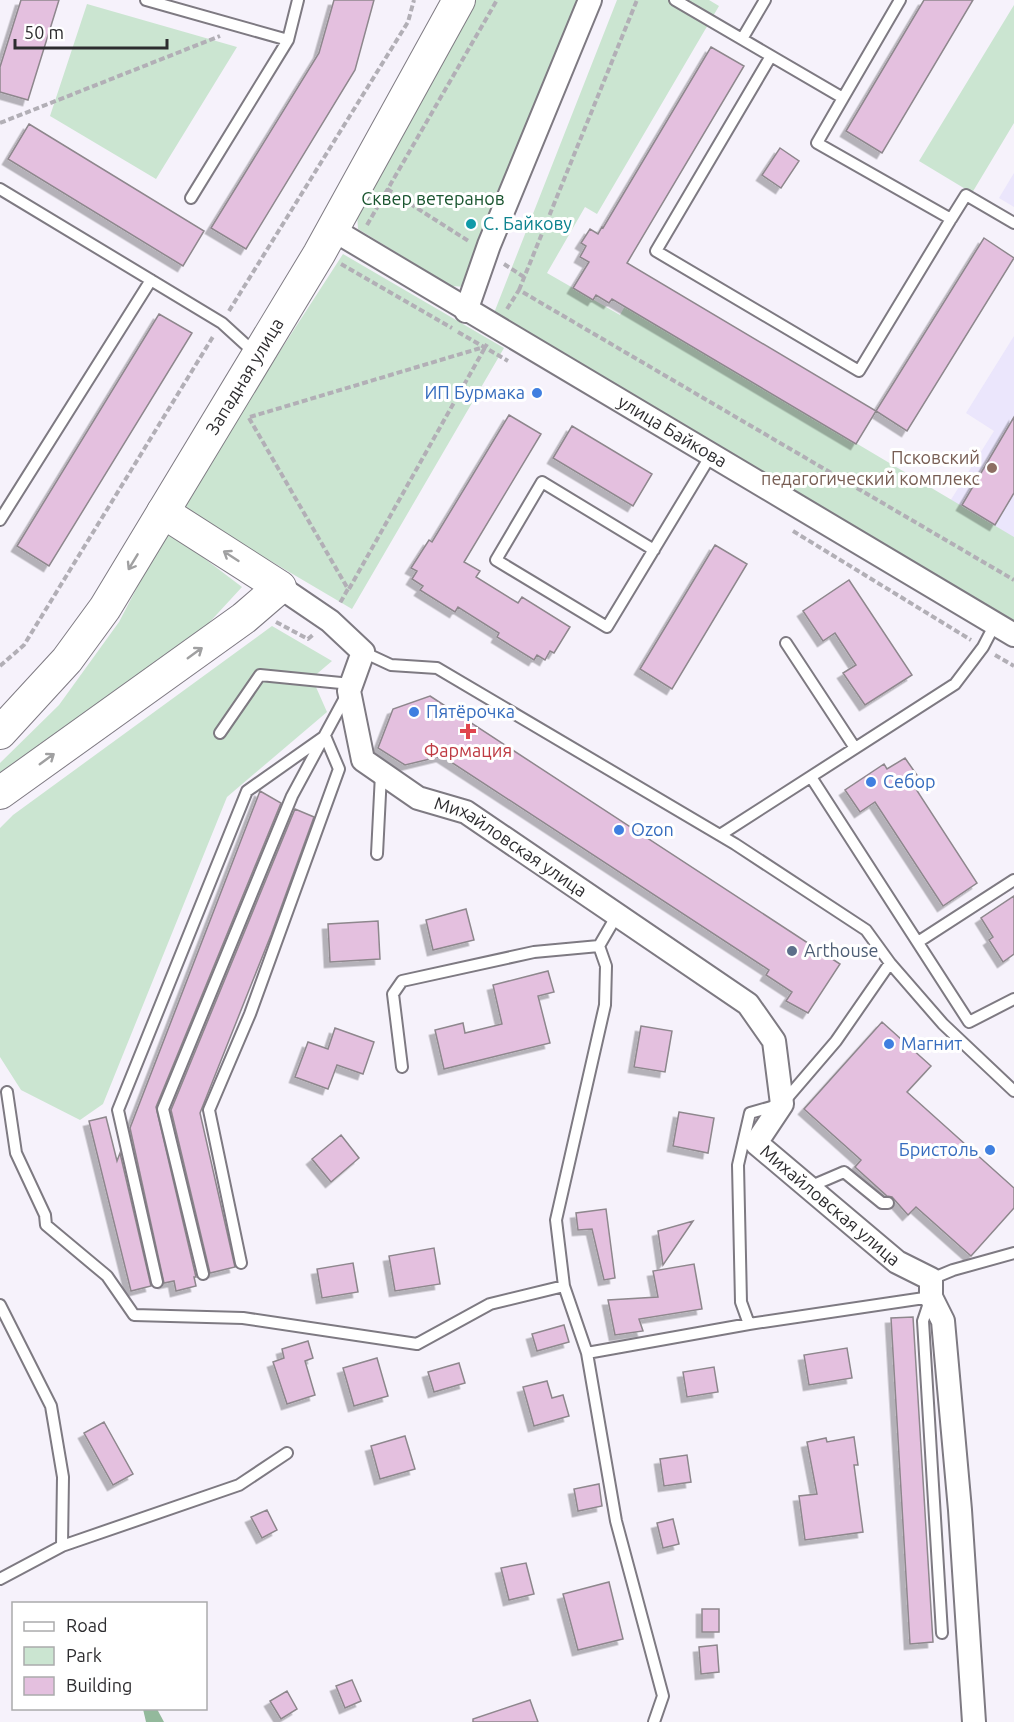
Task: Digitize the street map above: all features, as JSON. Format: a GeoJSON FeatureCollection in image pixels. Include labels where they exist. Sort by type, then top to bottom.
{"type":"FeatureCollection","features":[{"type":"Feature","properties":{"kind":"street","name":"Западная улица"},"geometry":{"type":"LineString","coordinates":[[0,733],[67,660],[105,608],[256,354],[338,254],[459,0]]}},
{"type":"Feature","properties":{"kind":"street"},"geometry":{"type":"LineString","coordinates":[[466,311],[486,252],[590,0]]}},
{"type":"Feature","properties":{"kind":"street","name":"улица Байкова"},"geometry":{"type":"LineString","coordinates":[[338,254],[466,311],[497,328],[1004,629]]}},
{"type":"Feature","properties":{"kind":"street"},"geometry":{"type":"LineString","coordinates":[[163,512],[330,621],[363,652],[350,688]]}},
{"type":"Feature","properties":{"kind":"street"},"geometry":{"type":"LineString","coordinates":[[0,793],[244,618],[280,587]]}},
{"type":"Feature","properties":{"kind":"street","name":"Михайловская улица"},"geometry":{"type":"LineString","coordinates":[[350,688],[363,760],[418,798],[465,812],[748,1004],[774,1041],[782,1104],[756,1143],[931,1288]]}},
{"type":"Feature","properties":{"kind":"street"},"geometry":{"type":"LineString","coordinates":[[931,1288],[943,1321],[960,1509],[974,1722]]}},
{"type":"Feature","properties":{"kind":"lane"},"geometry":{"type":"LineString","coordinates":[[146,0],[288,40]]}},
{"type":"Feature","properties":{"kind":"lane"},"geometry":{"type":"LineString","coordinates":[[191,198],[288,40],[298,0]]}},
{"type":"Feature","properties":{"kind":"lane"},"geometry":{"type":"LineString","coordinates":[[675,0],[843,98]]}},
{"type":"Feature","properties":{"kind":"lane"},"geometry":{"type":"LineString","coordinates":[[742,39],[765,0]]}},
{"type":"Feature","properties":{"kind":"lane"},"geometry":{"type":"LineString","coordinates":[[900,0],[817,143],[951,219]]}},
{"type":"Feature","properties":{"kind":"lane"},"geometry":{"type":"LineString","coordinates":[[771,56],[656,251],[859,371],[966,195],[1014,223]]}},
{"type":"Feature","properties":{"kind":"lane"},"geometry":{"type":"LineString","coordinates":[[0,189],[222,322],[256,354]]}},
{"type":"Feature","properties":{"kind":"lane"},"geometry":{"type":"LineString","coordinates":[[0,520],[151,280]]}},
{"type":"Feature","properties":{"kind":"lane"},"geometry":{"type":"LineString","coordinates":[[654,550],[543,482],[496,560],[607,627],[654,550],[711,455]]}},
{"type":"Feature","properties":{"kind":"lane"},"geometry":{"type":"LineString","coordinates":[[720,836],[955,684],[983,647],[1004,629]]}},
{"type":"Feature","properties":{"kind":"lane"},"geometry":{"type":"LineString","coordinates":[[786,643],[855,748]]}},
{"type":"Feature","properties":{"kind":"lane"},"geometry":{"type":"LineString","coordinates":[[363,652],[391,665],[437,668],[720,836],[866,930],[890,963],[943,1024],[1014,1090]]}},
{"type":"Feature","properties":{"kind":"lane"},"geometry":{"type":"LineString","coordinates":[[203,1274],[163,1109],[292,796],[350,688],[260,675],[220,733]]}},
{"type":"Feature","properties":{"kind":"lane"},"geometry":{"type":"LineString","coordinates":[[241,1263],[209,1110],[250,1014],[339,769],[325,736]]}},
{"type":"Feature","properties":{"kind":"lane"},"geometry":{"type":"LineString","coordinates":[[157,1282],[118,1110],[247,791],[325,736]]}},
{"type":"Feature","properties":{"kind":"lane"},"geometry":{"type":"LineString","coordinates":[[377,854],[381,774]]}},
{"type":"Feature","properties":{"kind":"lane"},"geometry":{"type":"LineString","coordinates":[[811,777],[969,1022],[1014,999]]}},
{"type":"Feature","properties":{"kind":"lane"},"geometry":{"type":"LineString","coordinates":[[918,942],[1014,880]]}},
{"type":"Feature","properties":{"kind":"lane"},"geometry":{"type":"LineString","coordinates":[[617,915],[599,946],[606,966],[605,1005],[556,1220],[564,1286],[587,1353],[616,1521],[663,1696],[654,1722]]}},
{"type":"Feature","properties":{"kind":"lane"},"geometry":{"type":"LineString","coordinates":[[402,1067],[393,994],[402,981],[534,952],[599,946]]}},
{"type":"Feature","properties":{"kind":"lane"},"geometry":{"type":"LineString","coordinates":[[749,1324],[741,1302],[738,1166],[750,1113],[782,1104],[836,1041],[890,963]]}},
{"type":"Feature","properties":{"kind":"lane"},"geometry":{"type":"LineString","coordinates":[[7,1092],[16,1153],[45,1215],[46,1224],[107,1276],[134,1315],[243,1318],[417,1344],[490,1304],[564,1286]]}},
{"type":"Feature","properties":{"kind":"lane"},"geometry":{"type":"LineString","coordinates":[[809,1187],[844,1172],[882,1203],[888,1203]]}},
{"type":"Feature","properties":{"kind":"lane"},"geometry":{"type":"LineString","coordinates":[[587,1353],[931,1288],[953,1270],[1014,1253]]}},
{"type":"Feature","properties":{"kind":"lane"},"geometry":{"type":"LineString","coordinates":[[931,1288],[923,1321],[942,1633]]}},
{"type":"Feature","properties":{"kind":"lane"},"geometry":{"type":"LineString","coordinates":[[0,1305],[51,1406],[63,1477],[62,1546]]}},
{"type":"Feature","properties":{"kind":"lane"},"geometry":{"type":"LineString","coordinates":[[0,1580],[62,1546],[239,1485],[287,1453]]}},
{"type":"Feature","properties":{"kind":"path"},"geometry":{"type":"LineString","coordinates":[[497,0],[387,189],[338,254],[515,365]]}},
{"type":"Feature","properties":{"kind":"path"},"geometry":{"type":"LineString","coordinates":[[330,621],[519,290],[638,0]]}},
{"type":"Feature","properties":{"kind":"path"},"geometry":{"type":"LineString","coordinates":[[0,123],[243,28]]}},
{"type":"Feature","properties":{"kind":"path"},"geometry":{"type":"LineString","coordinates":[[387,189],[524,277]]}},
{"type":"Feature","properties":{"kind":"path"},"geometry":{"type":"LineString","coordinates":[[519,290],[1014,580]]}},
{"type":"Feature","properties":{"kind":"path"},"geometry":{"type":"LineString","coordinates":[[248,417],[485,347]]}},
{"type":"Feature","properties":{"kind":"path"},"geometry":{"type":"LineString","coordinates":[[248,417],[254,408]]}},
{"type":"Feature","properties":{"kind":"path"},"geometry":{"type":"LineString","coordinates":[[248,417],[348,589]]}},
{"type":"Feature","properties":{"kind":"path"},"geometry":{"type":"LineString","coordinates":[[791,529],[1014,666]]}},
{"type":"Feature","properties":{"kind":"shaded area"},"geometry":{"type":"Polygon","coordinates":[[[1014,173],[1014,207],[999,198],[1014,173]]]}},
{"type":"Feature","properties":{"kind":"shaded area","name":"Псковский педагогический комплекс"},"geometry":{"type":"Polygon","coordinates":[[[1014,336],[1014,546],[947,506],[994,431],[966,413],[1014,336]]]}},
{"type":"Feature","properties":{"kind":"green space","name":"Сквер ветеранов"},"geometry":{"type":"Polygon","coordinates":[[[472,0],[584,0],[467,287],[451,286],[358,229],[356,200],[472,0]]]}},
{"type":"Feature","properties":{"kind":"green space"},"geometry":{"type":"Polygon","coordinates":[[[617,0],[709,0],[719,6],[597,214],[585,207],[547,273],[620,315],[625,306],[1014,537],[1014,622],[494,313],[617,0]]]}},
{"type":"Feature","properties":{"kind":"green space"},"geometry":{"type":"Polygon","coordinates":[[[87,4],[237,47],[156,179],[50,116],[87,4]]]}},
{"type":"Feature","properties":{"kind":"green space"},"geometry":{"type":"Polygon","coordinates":[[[1014,5],[1014,123],[972,193],[919,161],[1014,5]]]}},
{"type":"Feature","properties":{"kind":"green space"},"geometry":{"type":"Polygon","coordinates":[[[343,254],[504,348],[352,609],[179,507],[343,254]]]}},
{"type":"Feature","properties":{"kind":"green space"},"geometry":{"type":"Polygon","coordinates":[[[167,530],[242,587],[207,625],[0,780],[0,763],[59,705],[119,622],[167,530]]]}},
{"type":"Feature","properties":{"kind":"green space"},"geometry":{"type":"Polygon","coordinates":[[[272,626],[332,661],[312,678],[327,712],[227,797],[103,1104],[80,1120],[21,1090],[0,1057],[0,828],[13,815],[272,626]]]}},
{"type":"Feature","properties":{"kind":"green space"},"geometry":{"type":"Polygon","coordinates":[[[143,1710],[158,1710],[164,1722],[146,1722],[143,1710]]]}},
{"type":"Feature","properties":{"kind":"building"},"geometry":{"type":"Polygon","coordinates":[[[21,0],[59,0],[28,100],[0,92],[0,67],[21,0]]]}},
{"type":"Feature","properties":{"kind":"building"},"geometry":{"type":"Polygon","coordinates":[[[334,0],[374,0],[355,70],[246,249],[211,228],[319,53],[334,0]]]}},
{"type":"Feature","properties":{"kind":"building"},"geometry":{"type":"Polygon","coordinates":[[[924,0],[973,0],[882,153],[846,131],[924,0]]]}},
{"type":"Feature","properties":{"kind":"building"},"geometry":{"type":"Polygon","coordinates":[[[711,47],[744,66],[627,263],[876,411],[856,444],[612,299],[609,303],[596,295],[593,300],[573,288],[589,262],[580,257],[586,246],[581,243],[590,229],[598,234],[603,228],[711,47]]]}},
{"type":"Feature","properties":{"kind":"building"},"geometry":{"type":"Polygon","coordinates":[[[29,124],[204,231],[183,266],[8,159],[29,124]]]}},
{"type":"Feature","properties":{"kind":"building"},"geometry":{"type":"Polygon","coordinates":[[[780,148],[799,161],[781,188],[762,175],[780,148]]]}},
{"type":"Feature","properties":{"kind":"building"},"geometry":{"type":"Polygon","coordinates":[[[984,238],[1014,258],[907,431],[876,411],[984,238]]]}},
{"type":"Feature","properties":{"kind":"building"},"geometry":{"type":"Polygon","coordinates":[[[159,314],[192,333],[49,566],[17,546],[159,314]]]}},
{"type":"Feature","properties":{"kind":"building"},"geometry":{"type":"Polygon","coordinates":[[[509,415],[541,434],[464,562],[480,571],[476,577],[518,603],[522,597],[570,627],[554,653],[550,651],[545,660],[537,655],[534,660],[497,637],[499,633],[458,607],[455,612],[420,590],[423,586],[412,579],[417,571],[411,568],[429,540],[432,542],[509,415]]]}},
{"type":"Feature","properties":{"kind":"building"},"geometry":{"type":"Polygon","coordinates":[[[1014,417],[1014,493],[995,525],[962,505],[1014,417]]]}},
{"type":"Feature","properties":{"kind":"building"},"geometry":{"type":"Polygon","coordinates":[[[572,426],[652,474],[633,506],[553,458],[572,426]]]}},
{"type":"Feature","properties":{"kind":"building"},"geometry":{"type":"Polygon","coordinates":[[[715,545],[747,564],[672,689],[640,669],[715,545]]]}},
{"type":"Feature","properties":{"kind":"building"},"geometry":{"type":"Polygon","coordinates":[[[849,580],[912,675],[865,705],[843,673],[856,665],[835,633],[823,641],[803,611],[849,580]]]}},
{"type":"Feature","properties":{"kind":"building"},"geometry":{"type":"Polygon","coordinates":[[[430,696],[840,964],[808,1013],[786,1001],[792,992],[766,975],[769,970],[442,756],[405,765],[378,748],[393,709],[430,696]]]}},
{"type":"Feature","properties":{"kind":"building"},"geometry":{"type":"Polygon","coordinates":[[[905,758],[919,778],[912,783],[977,883],[943,906],[875,802],[860,812],[845,790],[884,764],[887,769],[905,758]]]}},
{"type":"Feature","properties":{"kind":"building"},"geometry":{"type":"Polygon","coordinates":[[[260,791],[281,803],[156,1107],[196,1277],[194,1277],[196,1286],[176,1291],[174,1281],[164,1283],[130,1128],[260,791]]]}},
{"type":"Feature","properties":{"kind":"building"},"geometry":{"type":"Polygon","coordinates":[[[295,809],[314,817],[271,935],[200,1113],[235,1267],[210,1273],[171,1110],[295,809]]]}},
{"type":"Feature","properties":{"kind":"building"},"geometry":{"type":"Polygon","coordinates":[[[1014,896],[1014,954],[1003,962],[989,940],[993,937],[981,918],[1014,896]]]}},
{"type":"Feature","properties":{"kind":"building"},"geometry":{"type":"Polygon","coordinates":[[[466,909],[474,940],[433,950],[426,920],[466,909]]]}},
{"type":"Feature","properties":{"kind":"building"},"geometry":{"type":"Polygon","coordinates":[[[378,921],[380,959],[330,962],[328,924],[378,921]]]}},
{"type":"Feature","properties":{"kind":"building"},"geometry":{"type":"Polygon","coordinates":[[[548,971],[554,992],[538,996],[550,1043],[444,1069],[435,1030],[463,1023],[465,1033],[502,1024],[493,985],[548,971]]]}},
{"type":"Feature","properties":{"kind":"building"},"geometry":{"type":"Polygon","coordinates":[[[882,1022],[931,1066],[907,1092],[1014,1188],[1014,1208],[971,1256],[916,1207],[908,1215],[892,1197],[887,1196],[855,1167],[861,1160],[804,1109],[882,1022]]]}},
{"type":"Feature","properties":{"kind":"building"},"geometry":{"type":"Polygon","coordinates":[[[641,1026],[672,1031],[665,1072],[634,1067],[641,1026]]]}},
{"type":"Feature","properties":{"kind":"building"},"geometry":{"type":"Polygon","coordinates":[[[335,1028],[374,1042],[363,1074],[337,1065],[328,1089],[295,1077],[308,1042],[328,1049],[335,1028]]]}},
{"type":"Feature","properties":{"kind":"building"},"geometry":{"type":"Polygon","coordinates":[[[679,1112],[714,1118],[708,1153],[673,1146],[679,1112]]]}},
{"type":"Feature","properties":{"kind":"building"},"geometry":{"type":"Polygon","coordinates":[[[106,1117],[117,1161],[120,1153],[151,1286],[131,1291],[89,1121],[106,1117]]]}},
{"type":"Feature","properties":{"kind":"building"},"geometry":{"type":"Polygon","coordinates":[[[341,1135],[359,1158],[331,1182],[312,1159],[341,1135]]]}},
{"type":"Feature","properties":{"kind":"building"},"geometry":{"type":"Polygon","coordinates":[[[606,1209],[615,1278],[604,1280],[592,1229],[578,1230],[576,1213],[606,1209]]]}},
{"type":"Feature","properties":{"kind":"building"},"geometry":{"type":"Polygon","coordinates":[[[693,1221],[663,1265],[658,1231],[693,1221]]]}},
{"type":"Feature","properties":{"kind":"building"},"geometry":{"type":"Polygon","coordinates":[[[434,1248],[440,1284],[395,1291],[389,1256],[434,1248]]]}},
{"type":"Feature","properties":{"kind":"building"},"geometry":{"type":"Polygon","coordinates":[[[353,1263],[358,1292],[322,1298],[317,1269],[353,1263]]]}},
{"type":"Feature","properties":{"kind":"building"},"geometry":{"type":"Polygon","coordinates":[[[694,1264],[702,1309],[639,1319],[643,1331],[615,1335],[608,1300],[658,1297],[653,1271],[694,1264]]]}},
{"type":"Feature","properties":{"kind":"building"},"geometry":{"type":"Polygon","coordinates":[[[913,1317],[933,1642],[910,1644],[891,1318],[913,1317]]]}},
{"type":"Feature","properties":{"kind":"building"},"geometry":{"type":"Polygon","coordinates":[[[564,1325],[569,1342],[537,1351],[532,1334],[564,1325]]]}},
{"type":"Feature","properties":{"kind":"building"},"geometry":{"type":"Polygon","coordinates":[[[308,1341],[313,1358],[305,1361],[315,1395],[287,1404],[273,1362],[284,1358],[282,1349],[308,1341]]]}},
{"type":"Feature","properties":{"kind":"building"},"geometry":{"type":"Polygon","coordinates":[[[847,1348],[852,1378],[809,1385],[804,1355],[847,1348]]]}},
{"type":"Feature","properties":{"kind":"building"},"geometry":{"type":"Polygon","coordinates":[[[377,1358],[388,1396],[354,1406],[343,1368],[377,1358]]]}},
{"type":"Feature","properties":{"kind":"building"},"geometry":{"type":"Polygon","coordinates":[[[459,1363],[465,1383],[434,1392],[428,1372],[459,1363]]]}},
{"type":"Feature","properties":{"kind":"building"},"geometry":{"type":"Polygon","coordinates":[[[714,1367],[718,1392],[687,1397],[683,1372],[714,1367]]]}},
{"type":"Feature","properties":{"kind":"building"},"geometry":{"type":"Polygon","coordinates":[[[547,1381],[552,1398],[563,1395],[569,1416],[534,1426],[523,1387],[547,1381]]]}},
{"type":"Feature","properties":{"kind":"building"},"geometry":{"type":"Polygon","coordinates":[[[104,1422],[133,1474],[113,1485],[84,1433],[104,1422]]]}},
{"type":"Feature","properties":{"kind":"building"},"geometry":{"type":"Polygon","coordinates":[[[405,1436],[415,1469],[380,1479],[371,1446],[405,1436]]]}},
{"type":"Feature","properties":{"kind":"building"},"geometry":{"type":"Polygon","coordinates":[[[854,1437],[858,1465],[854,1465],[863,1532],[805,1540],[799,1496],[817,1494],[807,1442],[826,1438],[827,1442],[854,1437]]]}},
{"type":"Feature","properties":{"kind":"building"},"geometry":{"type":"Polygon","coordinates":[[[687,1455],[691,1482],[664,1486],[660,1459],[687,1455]]]}},
{"type":"Feature","properties":{"kind":"building"},"geometry":{"type":"Polygon","coordinates":[[[599,1484],[602,1506],[578,1511],[574,1489],[599,1484]]]}},
{"type":"Feature","properties":{"kind":"building"},"geometry":{"type":"Polygon","coordinates":[[[267,1510],[277,1530],[262,1538],[251,1517],[267,1510]]]}},
{"type":"Feature","properties":{"kind":"building"},"geometry":{"type":"Polygon","coordinates":[[[673,1519],[679,1544],[663,1548],[657,1523],[673,1519]]]}},
{"type":"Feature","properties":{"kind":"building"},"geometry":{"type":"Polygon","coordinates":[[[526,1563],[534,1594],[509,1600],[501,1568],[526,1563]]]}},
{"type":"Feature","properties":{"kind":"building"},"geometry":{"type":"Polygon","coordinates":[[[609,1582],[623,1639],[578,1650],[563,1594],[609,1582]]]}},
{"type":"Feature","properties":{"kind":"building"},"geometry":{"type":"Polygon","coordinates":[[[702,1609],[719,1609],[719,1632],[702,1632],[702,1609]]]}},
{"type":"Feature","properties":{"kind":"building"},"geometry":{"type":"Polygon","coordinates":[[[717,1645],[719,1672],[701,1674],[699,1647],[717,1645]]]}},
{"type":"Feature","properties":{"kind":"building"},"geometry":{"type":"Polygon","coordinates":[[[352,1680],[361,1701],[345,1708],[336,1686],[352,1680]]]}},
{"type":"Feature","properties":{"kind":"building"},"geometry":{"type":"Polygon","coordinates":[[[287,1691],[297,1709],[281,1719],[270,1701],[287,1691]]]}},
{"type":"Feature","properties":{"kind":"building"},"geometry":{"type":"Polygon","coordinates":[[[530,1700],[538,1722],[473,1722],[473,1719],[530,1700]]]}},
{"type":"Feature","properties":{"kind":"place","name":"С. Байкову"},"geometry":{"type":"Point","coordinates":[471,224]}},
{"type":"Feature","properties":{"kind":"place","name":"ИП Бурмака"},"geometry":{"type":"Point","coordinates":[537,393]}},
{"type":"Feature","properties":{"kind":"place","name":"Псковский педагогический комплекс"},"geometry":{"type":"Point","coordinates":[992,468]}},
{"type":"Feature","properties":{"kind":"place","name":"Пятёрочка"},"geometry":{"type":"Point","coordinates":[414,712]}},
{"type":"Feature","properties":{"kind":"place","name":"Фармация"},"geometry":{"type":"Point","coordinates":[468,731]}},
{"type":"Feature","properties":{"kind":"place","name":"Себор"},"geometry":{"type":"Point","coordinates":[871,782]}},
{"type":"Feature","properties":{"kind":"place","name":"Ozon"},"geometry":{"type":"Point","coordinates":[619,830]}},
{"type":"Feature","properties":{"kind":"place","name":"Arthouse"},"geometry":{"type":"Point","coordinates":[792,951]}},
{"type":"Feature","properties":{"kind":"place","name":"Магнит"},"geometry":{"type":"Point","coordinates":[889,1044]}},
{"type":"Feature","properties":{"kind":"place","name":"Бристоль"},"geometry":{"type":"Point","coordinates":[990,1150]}}]}
